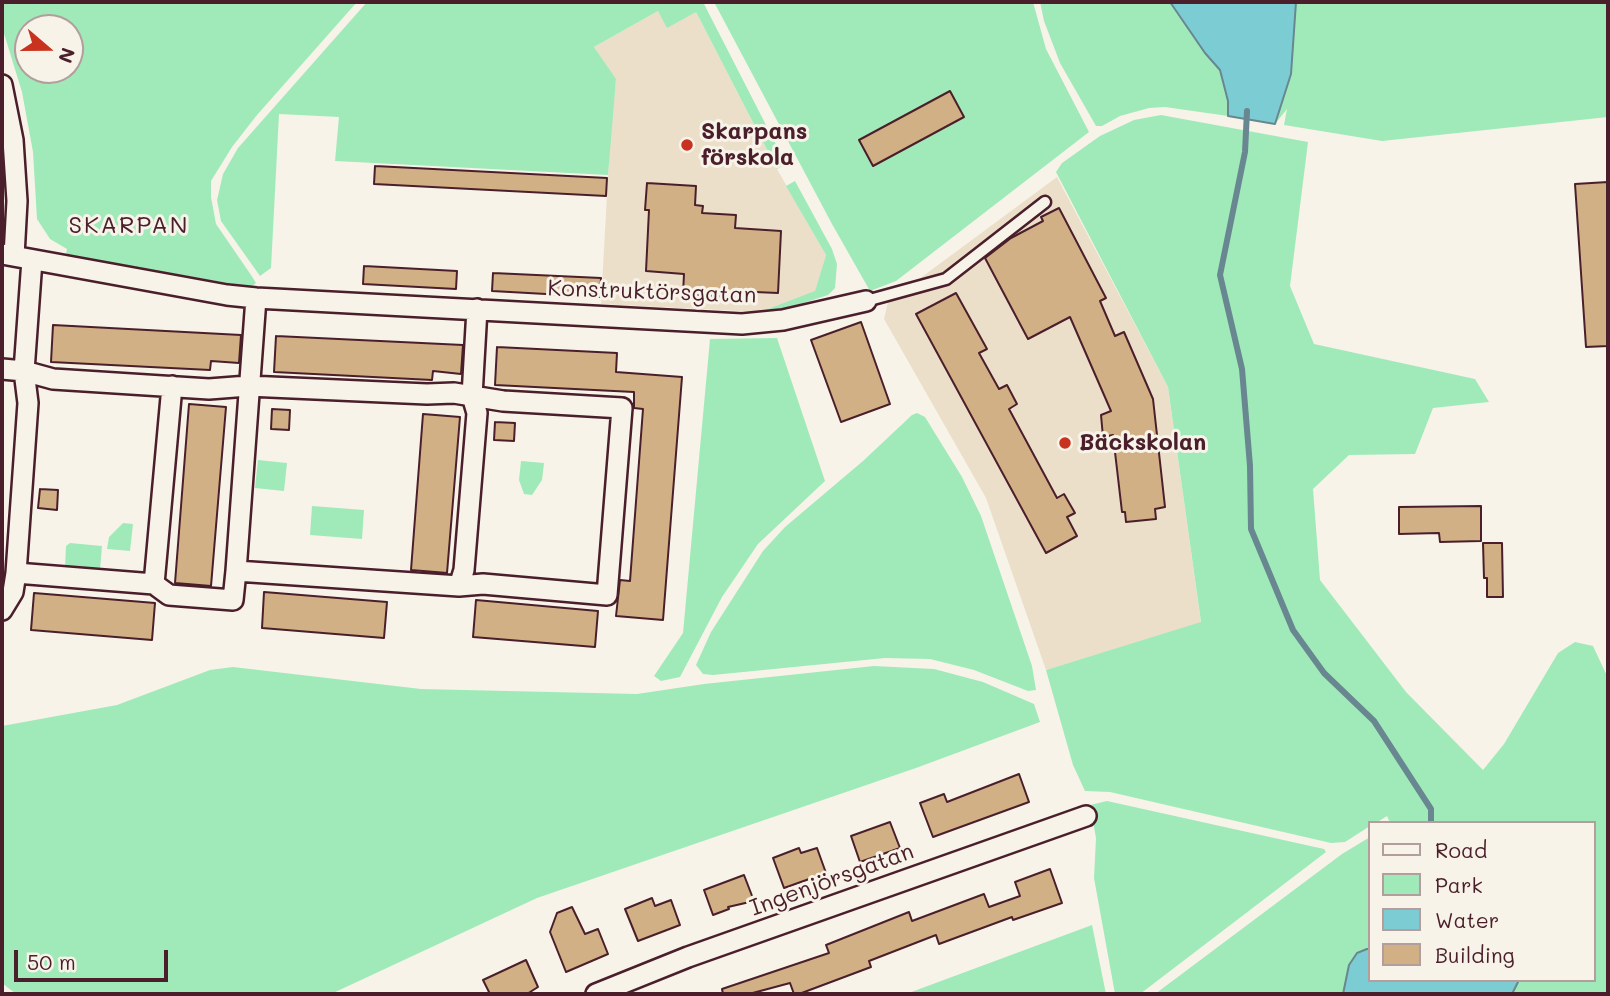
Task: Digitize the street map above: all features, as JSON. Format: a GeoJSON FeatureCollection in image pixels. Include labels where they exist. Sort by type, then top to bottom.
{"type":"FeatureCollection","features":[{"type":"Feature","properties":{"kind":"street"},"geometry":{"type":"LineString","coordinates":[[2,85],[14,152],[16,257],[28,403],[16,573],[13,592],[2,610]]}},
{"type":"Feature","properties":{"kind":"street","name":"Konstruktörsgatan"},"geometry":{"type":"LineString","coordinates":[[16,257],[256,298],[742,324],[783,320],[866,301]]}},
{"type":"Feature","properties":{"kind":"street"},"geometry":{"type":"LineString","coordinates":[[16,573],[154,584],[169,595],[233,600],[256,298]]}},
{"type":"Feature","properties":{"kind":"street"},"geometry":{"type":"LineString","coordinates":[[458,586],[464,570],[477,413],[472,396],[477,309]]}},
{"type":"Feature","properties":{"kind":"street"},"geometry":{"type":"LineString","coordinates":[[2,369],[24,371],[53,379],[209,389],[248,386],[454,393],[503,401],[622,408],[607,595],[483,584],[458,586],[236,571]]}},
{"type":"Feature","properties":{"kind":"street"},"geometry":{"type":"LineString","coordinates":[[154,584],[172,386]]}},
{"type":"Feature","properties":{"kind":"street","name":"Ingenjörsgatan"},"geometry":{"type":"LineString","coordinates":[[596,994],[688,957],[1086,816]]}},
{"type":"Feature","properties":{"kind":"lane"},"geometry":{"type":"LineString","coordinates":[[866,301],[946,278],[1045,202]]}},
{"type":"Feature","properties":{"kind":"shaded area","name":"Skarpans förskola"},"geometry":{"type":"Polygon","coordinates":[[[658,11],[696,12],[777,169],[826,255],[815,292],[760,312],[601,304],[611,121],[616,80],[594,47],[658,11]]]}},
{"type":"Feature","properties":{"kind":"shaded area","name":"Bäckskolan"},"geometry":{"type":"Polygon","coordinates":[[[1057,177],[1168,387],[1201,623],[1046,670],[986,498],[884,319],[888,302],[1057,177]]]}},
{"type":"Feature","properties":{"kind":"green space"},"geometry":{"type":"Polygon","coordinates":[[[2,2],[357,2],[257,115],[232,147],[211,181],[216,224],[256,283],[251,287],[66,255],[67,249],[50,239],[37,219],[33,152],[20,84],[84,84],[84,14],[14,14],[14,66],[2,27],[2,2]]]}},
{"type":"Feature","properties":{"kind":"green space"},"geometry":{"type":"Polygon","coordinates":[[[367,2],[703,2],[786,164],[777,169],[696,12],[667,28],[658,11],[594,47],[616,79],[608,175],[335,161],[339,117],[279,114],[271,268],[260,276],[221,221],[217,200],[223,174],[238,148],[367,2]]]}},
{"type":"Feature","properties":{"kind":"green space"},"geometry":{"type":"Polygon","coordinates":[[[714,2],[1033,2],[1046,49],[1089,132],[896,281],[870,291],[714,2]]]}},
{"type":"Feature","properties":{"kind":"green space"},"geometry":{"type":"Polygon","coordinates":[[[1040,2],[1170,2],[1220,70],[1228,101],[1228,116],[1165,107],[1149,108],[1096,126],[1060,63],[1044,21],[1040,2]]]}},
{"type":"Feature","properties":{"kind":"green space"},"geometry":{"type":"Polygon","coordinates":[[[1296,2],[1608,2],[1608,117],[1382,141],[1284,125],[1287,109],[1275,124],[1291,74],[1296,2]]]}},
{"type":"Feature","properties":{"kind":"green space"},"geometry":{"type":"Polygon","coordinates":[[[1161,115],[1308,142],[1290,286],[1314,344],[1475,379],[1489,402],[1433,408],[1415,454],[1349,455],[1313,489],[1320,580],[1406,692],[1483,770],[1504,744],[1558,653],[1575,642],[1593,646],[1608,678],[1608,994],[1155,994],[1342,854],[1368,838],[1368,982],[1596,982],[1596,821],[1389,821],[1387,816],[1379,821],[1368,821],[1368,827],[1345,842],[1331,843],[1110,792],[1085,791],[1073,765],[1046,670],[1201,622],[1168,387],[1056,172],[1062,163],[1100,136],[1134,120],[1161,115]]]}},
{"type":"Feature","properties":{"kind":"green space"},"geometry":{"type":"Polygon","coordinates":[[[795,181],[832,249],[837,264],[835,288],[828,295],[788,308],[760,312],[815,291],[826,255],[786,186],[795,181]]]}},
{"type":"Feature","properties":{"kind":"green space"},"geometry":{"type":"Polygon","coordinates":[[[777,338],[825,481],[758,544],[722,597],[680,677],[661,681],[654,676],[683,633],[710,339],[777,338]]]}},
{"type":"Feature","properties":{"kind":"green space"},"geometry":{"type":"Polygon","coordinates":[[[917,413],[925,417],[962,477],[981,516],[1032,666],[1036,690],[1028,691],[974,670],[930,659],[885,658],[703,674],[696,665],[711,632],[763,551],[785,527],[917,413]]]}},
{"type":"Feature","properties":{"kind":"green space"},"geometry":{"type":"Polygon","coordinates":[[[258,460],[287,463],[284,491],[255,488],[258,460]]]}},
{"type":"Feature","properties":{"kind":"green space"},"geometry":{"type":"Polygon","coordinates":[[[521,461],[544,463],[542,480],[532,495],[524,494],[519,480],[521,461]]]}},
{"type":"Feature","properties":{"kind":"green space"},"geometry":{"type":"Polygon","coordinates":[[[312,506],[364,510],[362,539],[310,535],[312,506]]]}},
{"type":"Feature","properties":{"kind":"green space"},"geometry":{"type":"Polygon","coordinates":[[[123,523],[133,524],[130,551],[107,549],[109,537],[123,523]]]}},
{"type":"Feature","properties":{"kind":"green space"},"geometry":{"type":"Polygon","coordinates":[[[70,543],[102,546],[100,570],[65,568],[66,546],[70,543]]]}},
{"type":"Feature","properties":{"kind":"green space"},"geometry":{"type":"Polygon","coordinates":[[[874,666],[934,669],[983,682],[1034,704],[1040,722],[916,768],[537,898],[331,994],[16,994],[2,983],[2,726],[117,705],[210,670],[233,667],[421,689],[637,694],[874,666]]]}},
{"type":"Feature","properties":{"kind":"green space"},"geometry":{"type":"Polygon","coordinates":[[[1107,801],[1324,849],[1326,852],[1140,994],[1115,994],[1094,878],[1096,838],[1090,805],[1107,801]]]}},
{"type":"Feature","properties":{"kind":"green space"},"geometry":{"type":"Polygon","coordinates":[[[1092,925],[1106,994],[906,994],[1092,925]]]}},
{"type":"Feature","properties":{"kind":"water"},"geometry":{"type":"Polygon","coordinates":[[[1170,2],[1296,2],[1291,74],[1275,124],[1228,116],[1228,101],[1220,70],[1170,2]]]}},
{"type":"Feature","properties":{"kind":"water"},"geometry":{"type":"Polygon","coordinates":[[[1368,949],[1368,982],[1518,982],[1512,994],[1343,994],[1349,965],[1357,953],[1368,949]]]}},
{"type":"Feature","properties":{"kind":"building"},"geometry":{"type":"Polygon","coordinates":[[[950,91],[964,117],[873,166],[859,140],[950,91]]]}},
{"type":"Feature","properties":{"kind":"building"},"geometry":{"type":"Polygon","coordinates":[[[375,166],[607,178],[606,196],[374,184],[375,166]]]}},
{"type":"Feature","properties":{"kind":"building"},"geometry":{"type":"Polygon","coordinates":[[[1608,182],[1608,346],[1586,347],[1575,184],[1608,182]]]}},
{"type":"Feature","properties":{"kind":"building"},"geometry":{"type":"Polygon","coordinates":[[[647,183],[696,186],[695,205],[703,206],[702,213],[736,215],[735,228],[781,231],[778,293],[732,291],[731,297],[683,294],[684,274],[646,271],[649,210],[645,210],[647,183]]]}},
{"type":"Feature","properties":{"kind":"building"},"geometry":{"type":"Polygon","coordinates":[[[1059,208],[1106,298],[1100,301],[1115,336],[1124,332],[1153,399],[1165,507],[1155,509],[1156,519],[1126,522],[1125,512],[1122,512],[1113,435],[1103,437],[1101,415],[1111,411],[1070,317],[1028,339],[985,258],[1011,238],[1043,221],[1041,217],[1059,208]]]}},
{"type":"Feature","properties":{"kind":"building"},"geometry":{"type":"Polygon","coordinates":[[[364,266],[457,271],[456,289],[363,284],[364,266]]]}},
{"type":"Feature","properties":{"kind":"building"},"geometry":{"type":"Polygon","coordinates":[[[493,273],[601,278],[600,297],[492,291],[493,273]]]}},
{"type":"Feature","properties":{"kind":"building"},"geometry":{"type":"Polygon","coordinates":[[[956,293],[987,349],[979,353],[999,389],[1007,385],[1017,404],[1009,409],[1057,498],[1064,494],[1075,513],[1067,517],[1077,536],[1046,553],[916,314],[956,293]]]}},
{"type":"Feature","properties":{"kind":"building"},"geometry":{"type":"Polygon","coordinates":[[[861,322],[890,404],[841,422],[811,340],[861,322]]]}},
{"type":"Feature","properties":{"kind":"building"},"geometry":{"type":"Polygon","coordinates":[[[53,325],[241,335],[239,363],[211,361],[210,370],[51,362],[53,325]]]}},
{"type":"Feature","properties":{"kind":"building"},"geometry":{"type":"Polygon","coordinates":[[[276,336],[463,345],[461,374],[433,371],[432,380],[274,372],[276,336]]]}},
{"type":"Feature","properties":{"kind":"building"},"geometry":{"type":"Polygon","coordinates":[[[497,347],[617,353],[616,372],[682,377],[663,620],[616,616],[620,580],[630,581],[643,409],[634,408],[634,392],[495,385],[497,347]]]}},
{"type":"Feature","properties":{"kind":"building"},"geometry":{"type":"Polygon","coordinates":[[[189,404],[226,407],[211,586],[175,583],[189,404]]]}},
{"type":"Feature","properties":{"kind":"building"},"geometry":{"type":"Polygon","coordinates":[[[272,409],[290,410],[289,430],[271,429],[272,409]]]}},
{"type":"Feature","properties":{"kind":"building"},"geometry":{"type":"Polygon","coordinates":[[[423,414],[460,417],[447,573],[411,570],[423,414]]]}},
{"type":"Feature","properties":{"kind":"building"},"geometry":{"type":"Polygon","coordinates":[[[495,422],[515,423],[514,441],[494,440],[495,422]]]}},
{"type":"Feature","properties":{"kind":"building"},"geometry":{"type":"Polygon","coordinates":[[[40,489],[58,490],[57,510],[38,508],[40,489]]]}},
{"type":"Feature","properties":{"kind":"building"},"geometry":{"type":"Polygon","coordinates":[[[1481,506],[1481,541],[1440,542],[1439,533],[1399,534],[1399,507],[1481,506]]]}},
{"type":"Feature","properties":{"kind":"building"},"geometry":{"type":"Polygon","coordinates":[[[1483,543],[1502,543],[1503,597],[1487,597],[1483,543]]]}},
{"type":"Feature","properties":{"kind":"building"},"geometry":{"type":"Polygon","coordinates":[[[264,592],[387,602],[384,638],[262,628],[264,592]]]}},
{"type":"Feature","properties":{"kind":"building"},"geometry":{"type":"Polygon","coordinates":[[[34,593],[155,603],[152,640],[31,630],[34,593]]]}},
{"type":"Feature","properties":{"kind":"building"},"geometry":{"type":"Polygon","coordinates":[[[476,600],[598,611],[595,647],[473,637],[476,600]]]}},
{"type":"Feature","properties":{"kind":"building"},"geometry":{"type":"Polygon","coordinates":[[[1019,774],[1029,802],[933,837],[920,803],[944,794],[947,802],[1019,774]]]}},
{"type":"Feature","properties":{"kind":"building"},"geometry":{"type":"Polygon","coordinates":[[[890,822],[900,848],[860,862],[851,836],[890,822]]]}},
{"type":"Feature","properties":{"kind":"building"},"geometry":{"type":"Polygon","coordinates":[[[799,848],[801,853],[817,848],[826,873],[784,888],[773,858],[799,848]]]}},
{"type":"Feature","properties":{"kind":"building"},"geometry":{"type":"Polygon","coordinates":[[[1050,869],[1062,903],[1013,920],[1012,917],[939,944],[936,935],[869,961],[871,967],[799,994],[794,994],[790,983],[749,994],[723,994],[722,989],[829,953],[826,945],[909,912],[912,921],[984,894],[989,907],[1020,896],[1015,882],[1050,869]]]}},
{"type":"Feature","properties":{"kind":"building"},"geometry":{"type":"Polygon","coordinates":[[[744,875],[754,901],[728,907],[729,909],[713,915],[704,890],[744,875]]]}},
{"type":"Feature","properties":{"kind":"building"},"geometry":{"type":"Polygon","coordinates":[[[652,898],[655,906],[671,900],[680,925],[638,941],[625,909],[652,898]]]}},
{"type":"Feature","properties":{"kind":"building"},"geometry":{"type":"Polygon","coordinates":[[[572,907],[585,934],[598,929],[608,954],[566,972],[550,932],[557,913],[572,907]]]}},
{"type":"Feature","properties":{"kind":"building"},"geometry":{"type":"Polygon","coordinates":[[[526,960],[538,987],[527,994],[490,994],[483,980],[526,960]]]}},
{"type":"Feature","properties":{"kind":"waterway"},"geometry":{"type":"LineString","coordinates":[[1247,111],[1245,152],[1220,275],[1242,369],[1250,466],[1251,529],[1293,630],[1324,673],[1374,721],[1431,809],[1431,821]]}},
{"type":"Feature","properties":{"kind":"place","name":"Skarpans förskola"},"geometry":{"type":"Point","coordinates":[687,145]}},
{"type":"Feature","properties":{"kind":"place","name":"Bäckskolan"},"geometry":{"type":"Point","coordinates":[1065,443]}},
{"type":"Feature","properties":{"kind":"district","name":"SKARPAN"},"geometry":{"type":"Point","coordinates":[129,226]}}]}
